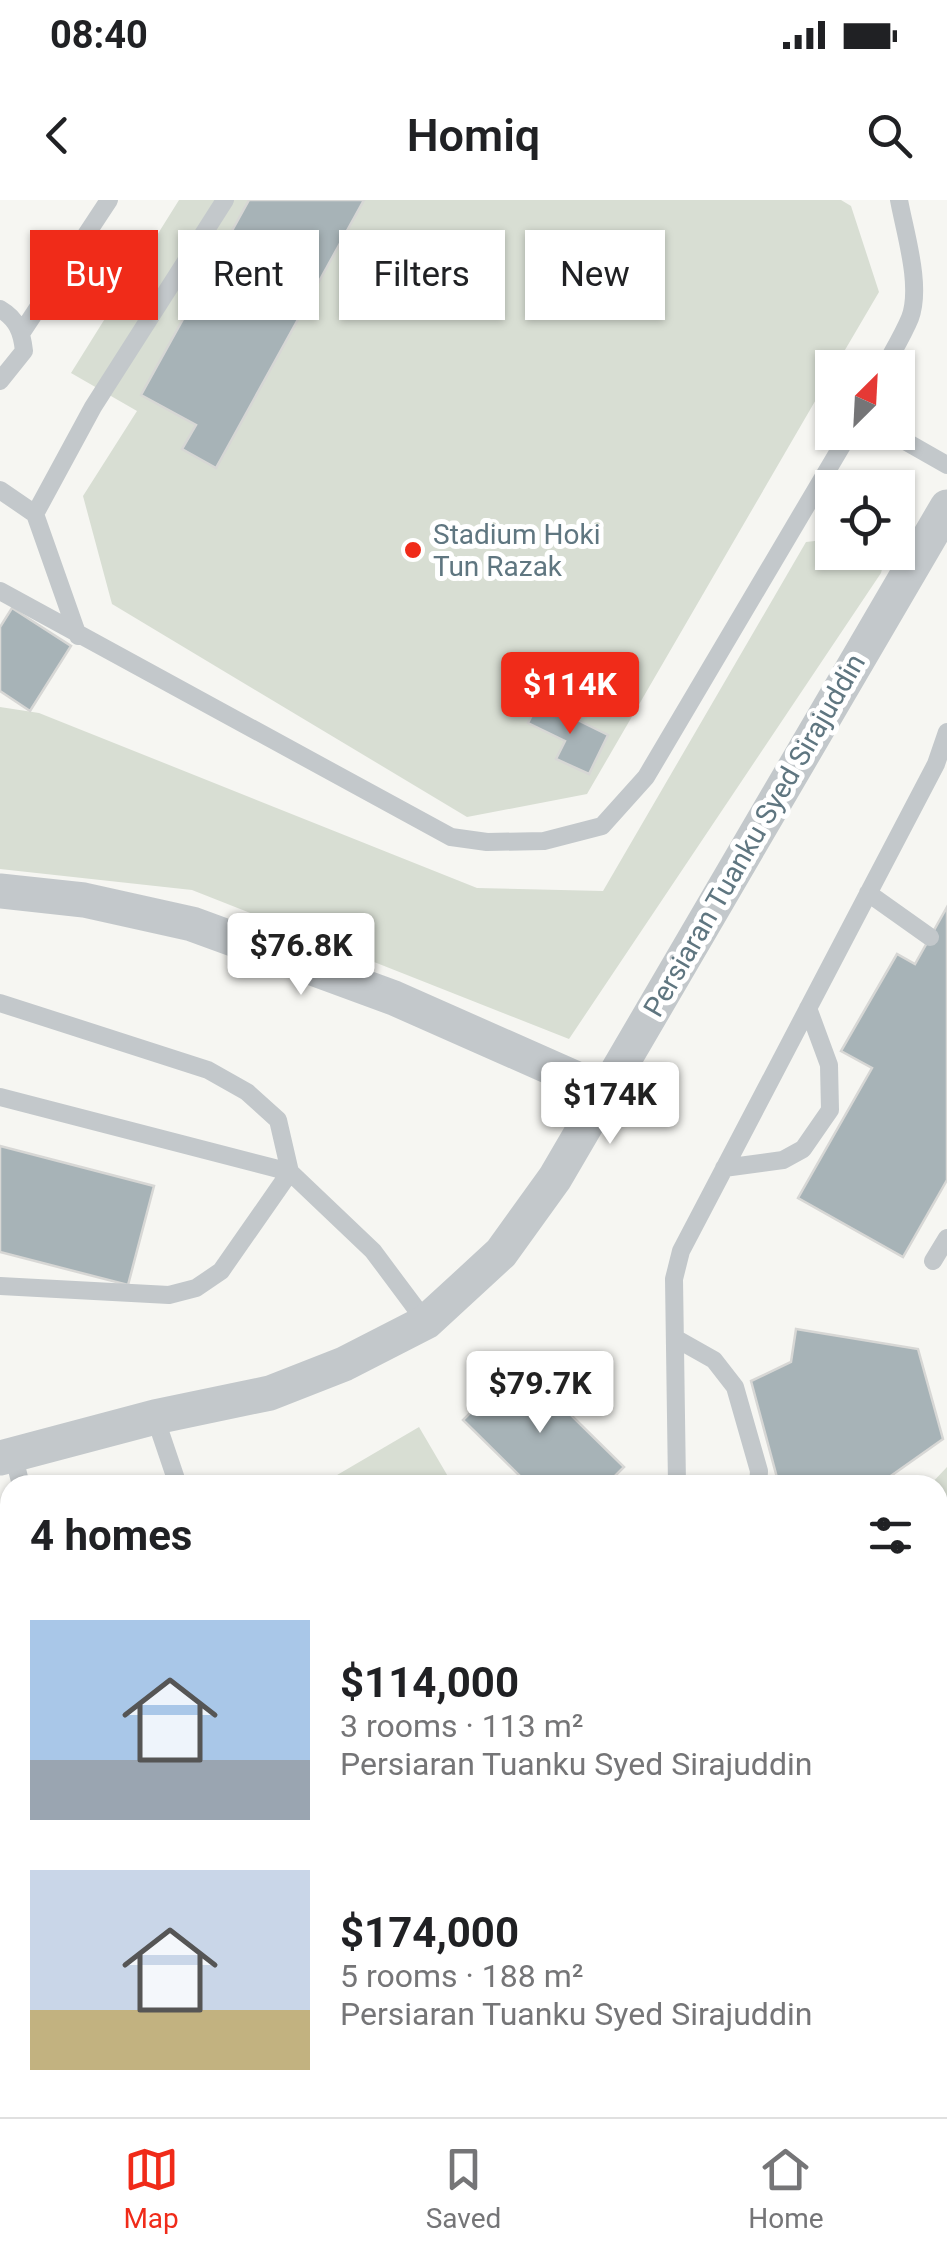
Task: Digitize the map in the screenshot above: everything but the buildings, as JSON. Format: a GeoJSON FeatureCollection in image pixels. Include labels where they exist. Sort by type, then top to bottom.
{"type":"FeatureCollection","features":[{"type":"Feature","properties":{"kind":"street","name":"Persiaran Tuanku Syed Sirajuddin"},"geometry":{"type":"LineString","coordinates":[[11,1466],[154,1417],[270,1393],[344,1364],[426,1322],[501,1254],[555,1178],[945,514]]}},
{"type":"Feature","properties":{"kind":"street"},"geometry":{"type":"LineString","coordinates":[[0,890],[84,900],[192,924],[394,998],[604,1091]]}},
{"type":"Feature","properties":{"kind":"lane"},"geometry":{"type":"LineString","coordinates":[[22,332],[109,200]]}},
{"type":"Feature","properties":{"kind":"lane"},"geometry":{"type":"LineString","coordinates":[[34,514],[93,407],[225,200]]}},
{"type":"Feature","properties":{"kind":"lane"},"geometry":{"type":"LineString","coordinates":[[893,350],[910,317],[914,286],[899,200]]}},
{"type":"Feature","properties":{"kind":"lane"},"geometry":{"type":"LineString","coordinates":[[0,309],[22,332],[24,351],[0,381]]}},
{"type":"Feature","properties":{"kind":"lane"},"geometry":{"type":"LineString","coordinates":[[915,447],[947,466]]}},
{"type":"Feature","properties":{"kind":"lane"},"geometry":{"type":"LineString","coordinates":[[0,591],[451,837],[487,842],[544,841],[602,826],[646,777],[839,450]]}},
{"type":"Feature","properties":{"kind":"lane"},"geometry":{"type":"LineString","coordinates":[[0,490],[34,514],[78,636]]}},
{"type":"Feature","properties":{"kind":"lane"},"geometry":{"type":"LineString","coordinates":[[677,1475],[674,1280],[681,1251],[868,893],[942,768],[947,732]]}},
{"type":"Feature","properties":{"kind":"lane"},"geometry":{"type":"LineString","coordinates":[[868,893],[930,937]]}},
{"type":"Feature","properties":{"kind":"lane"},"geometry":{"type":"LineString","coordinates":[[0,1003],[208,1070],[247,1092],[278,1120],[290,1172],[221,1271],[196,1288],[169,1295],[0,1286]]}},
{"type":"Feature","properties":{"kind":"lane"},"geometry":{"type":"LineString","coordinates":[[724,1168],[783,1160],[804,1149],[830,1110],[830,1065],[808,1008]]}},
{"type":"Feature","properties":{"kind":"lane"},"geometry":{"type":"LineString","coordinates":[[0,1096],[290,1172],[373,1251],[426,1322]]}},
{"type":"Feature","properties":{"kind":"lane"},"geometry":{"type":"LineString","coordinates":[[933,1261],[947,1238]]}},
{"type":"Feature","properties":{"kind":"lane"},"geometry":{"type":"LineString","coordinates":[[675,1338],[714,1360],[736,1387],[759,1475]]}},
{"type":"Feature","properties":{"kind":"lane"},"geometry":{"type":"LineString","coordinates":[[154,1417],[174,1475]]}},
{"type":"Feature","properties":{"kind":"shaded area","name":"Stadium Hoki Tun Razak"},"geometry":{"type":"Polygon","coordinates":[[[179,200],[841,200],[851,206],[879,292],[845,350],[815,350],[815,401],[587,794],[467,817],[112,604],[83,496],[137,411],[71,373],[104,320],[158,320],[158,234],[179,200]]]}},
{"type":"Feature","properties":{"kind":"shaded area"},"geometry":{"type":"Polygon","coordinates":[[[815,541],[815,570],[882,570],[881,573],[569,1039],[192,890],[0,869],[0,707],[39,713],[477,888],[603,891],[806,542],[815,541]]]}},
{"type":"Feature","properties":{"kind":"shaded area"},"geometry":{"type":"Polygon","coordinates":[[[419,1427],[447,1475],[337,1475],[419,1427]]]}},
{"type":"Feature","properties":{"kind":"place","name":"Stadium Hoki Tun Razak"},"geometry":{"type":"Point","coordinates":[413,550]}}]}
